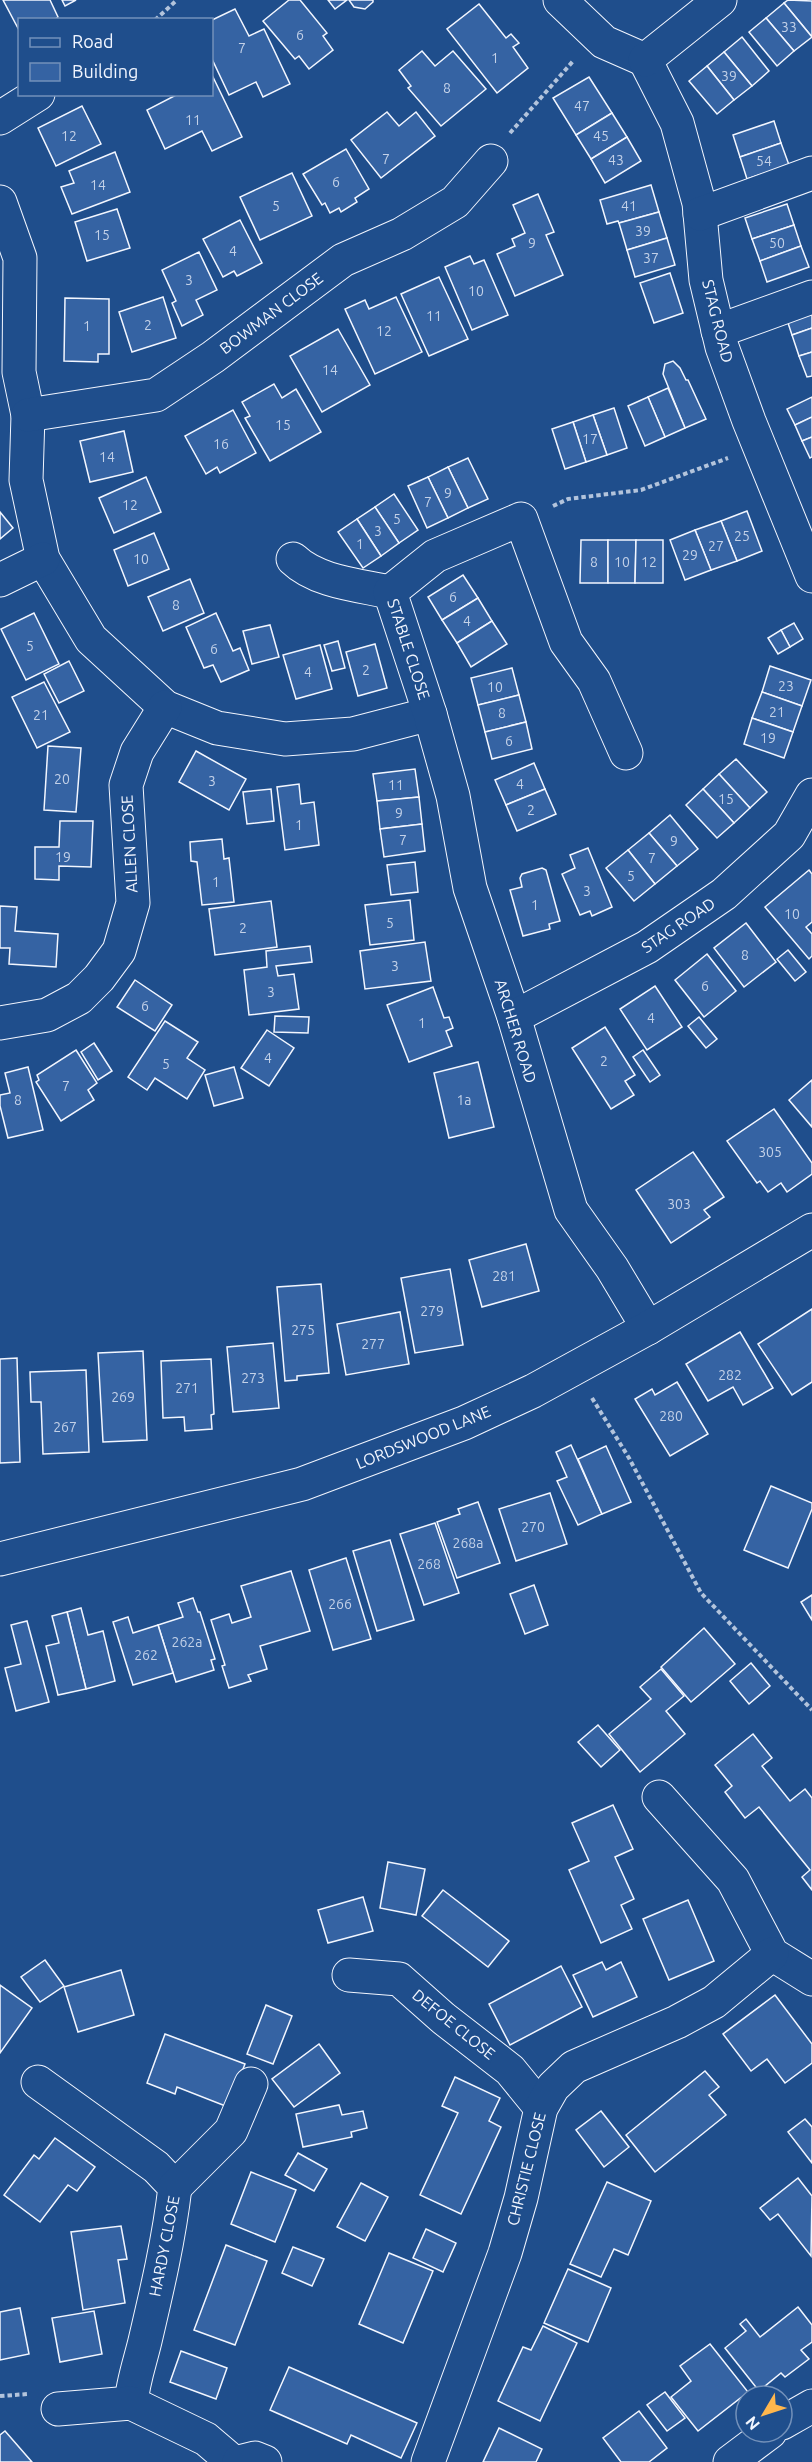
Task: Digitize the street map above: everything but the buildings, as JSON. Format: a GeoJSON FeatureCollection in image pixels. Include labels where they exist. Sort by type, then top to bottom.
{"type":"FeatureCollection","features":[{"type":"Feature","properties":{"kind":"street"},"geometry":{"type":"LineString","coordinates":[[560,0],[604,42],[645,60],[720,0]]}},
{"type":"Feature","properties":{"kind":"street","name":"STAG ROAD"},"geometry":{"type":"LineString","coordinates":[[645,60],[677,123],[699,203],[706,280],[718,331],[758,445],[812,576]]}},
{"type":"Feature","properties":{"kind":"street"},"geometry":{"type":"LineString","coordinates":[[0,118],[35,96]]}},
{"type":"Feature","properties":{"kind":"street","name":"BOWMAN CLOSE"},"geometry":{"type":"LineString","coordinates":[[28,415],[156,395],[213,357],[343,260],[402,234],[455,202],[491,161]]}},
{"type":"Feature","properties":{"kind":"street"},"geometry":{"type":"LineString","coordinates":[[700,214],[812,173]]}},
{"type":"Feature","properties":{"kind":"street"},"geometry":{"type":"LineString","coordinates":[[0,202],[20,258],[19,372],[28,415],[26,480],[43,559],[91,639],[165,707],[217,728],[285,739],[353,734],[430,714]]}},
{"type":"Feature","properties":{"kind":"street"},"geometry":{"type":"LineString","coordinates":[[718,331],[812,297]]}},
{"type":"Feature","properties":{"kind":"street"},"geometry":{"type":"LineString","coordinates":[[521,519],[566,642],[594,681],[626,753]]}},
{"type":"Feature","properties":{"kind":"street","name":"STABLE CLOSE"},"geometry":{"type":"LineString","coordinates":[[430,714],[390,592],[435,556],[521,519]]}},
{"type":"Feature","properties":{"kind":"street"},"geometry":{"type":"LineString","coordinates":[[0,580],[43,559]]}},
{"type":"Feature","properties":{"kind":"street"},"geometry":{"type":"LineString","coordinates":[[293,559],[302,568],[339,582],[390,592]]}},
{"type":"Feature","properties":{"kind":"street","name":"ALLEN CLOSE"},"geometry":{"type":"LineString","coordinates":[[0,1023],[47,1015],[79,998],[99,978],[119,951],[133,903],[126,785],[137,752],[165,707]]}},
{"type":"Feature","properties":{"kind":"street","name":"ARCHER ROAD"},"geometry":{"type":"LineString","coordinates":[[430,714],[453,796],[470,888],[514,1017],[571,1210],[612,1268],[648,1328]]}},
{"type":"Feature","properties":{"kind":"street","name":"STAG ROAD"},"geometry":{"type":"LineString","coordinates":[[514,1017],[648,947],[724,894],[789,835],[812,795]]}},
{"type":"Feature","properties":{"kind":"street","name":"LORDSWOOD LANE"},"geometry":{"type":"LineString","coordinates":[[0,1559],[302,1484],[464,1423],[533,1391],[648,1328],[812,1230]]}},
{"type":"Feature","properties":{"kind":"street"},"geometry":{"type":"LineString","coordinates":[[659,1797],[733,1880],[772,1954],[812,1979]]}},
{"type":"Feature","properties":{"kind":"street","name":"CHRISTIE CLOSE"},"geometry":{"type":"LineString","coordinates":[[428,2462],[505,2253],[521,2198],[541,2108],[554,2087],[574,2067],[677,2022],[714,2002],[772,1954]]}},
{"type":"Feature","properties":{"kind":"street","name":"DEFOE CLOSE"},"geometry":{"type":"LineString","coordinates":[[349,1975],[399,1979],[443,2019],[510,2070],[541,2108]]}},
{"type":"Feature","properties":{"kind":"street","name":"HARDY CLOSE"},"geometry":{"type":"LineString","coordinates":[[38,2082],[156,2167],[175,2187],[171,2226],[133,2382],[131,2403]]}},
{"type":"Feature","properties":{"kind":"street"},"geometry":{"type":"LineString","coordinates":[[175,2187],[231,2131],[251,2084]]}},
{"type":"Feature","properties":{"kind":"street"},"geometry":{"type":"LineString","coordinates":[[58,2409],[131,2403],[206,2439],[233,2462]]}},
{"type":"Feature","properties":{"kind":"street"},"geometry":{"type":"LineString","coordinates":[[794,2416],[812,2406]]}},
{"type":"Feature","properties":{"kind":"street"},"geometry":{"type":"LineString","coordinates":[[730,2462],[754,2444]]}},
{"type":"Feature","properties":{"kind":"street"},"geometry":{"type":"LineString","coordinates":[[240,2462],[255,2458],[265,2462]]}},
{"type":"Feature","properties":{"kind":"path"},"geometry":{"type":"LineString","coordinates":[[157,18],[177,0]]}},
{"type":"Feature","properties":{"kind":"path"},"geometry":{"type":"LineString","coordinates":[[491,161],[497,148],[597,35]]}},
{"type":"Feature","properties":{"kind":"path"},"geometry":{"type":"LineString","coordinates":[[521,519],[568,499],[641,490],[719,462],[758,445]]}},
{"type":"Feature","properties":{"kind":"path"},"geometry":{"type":"LineString","coordinates":[[574,1369],[629,1458],[701,1593],[812,1710]]}}]}
